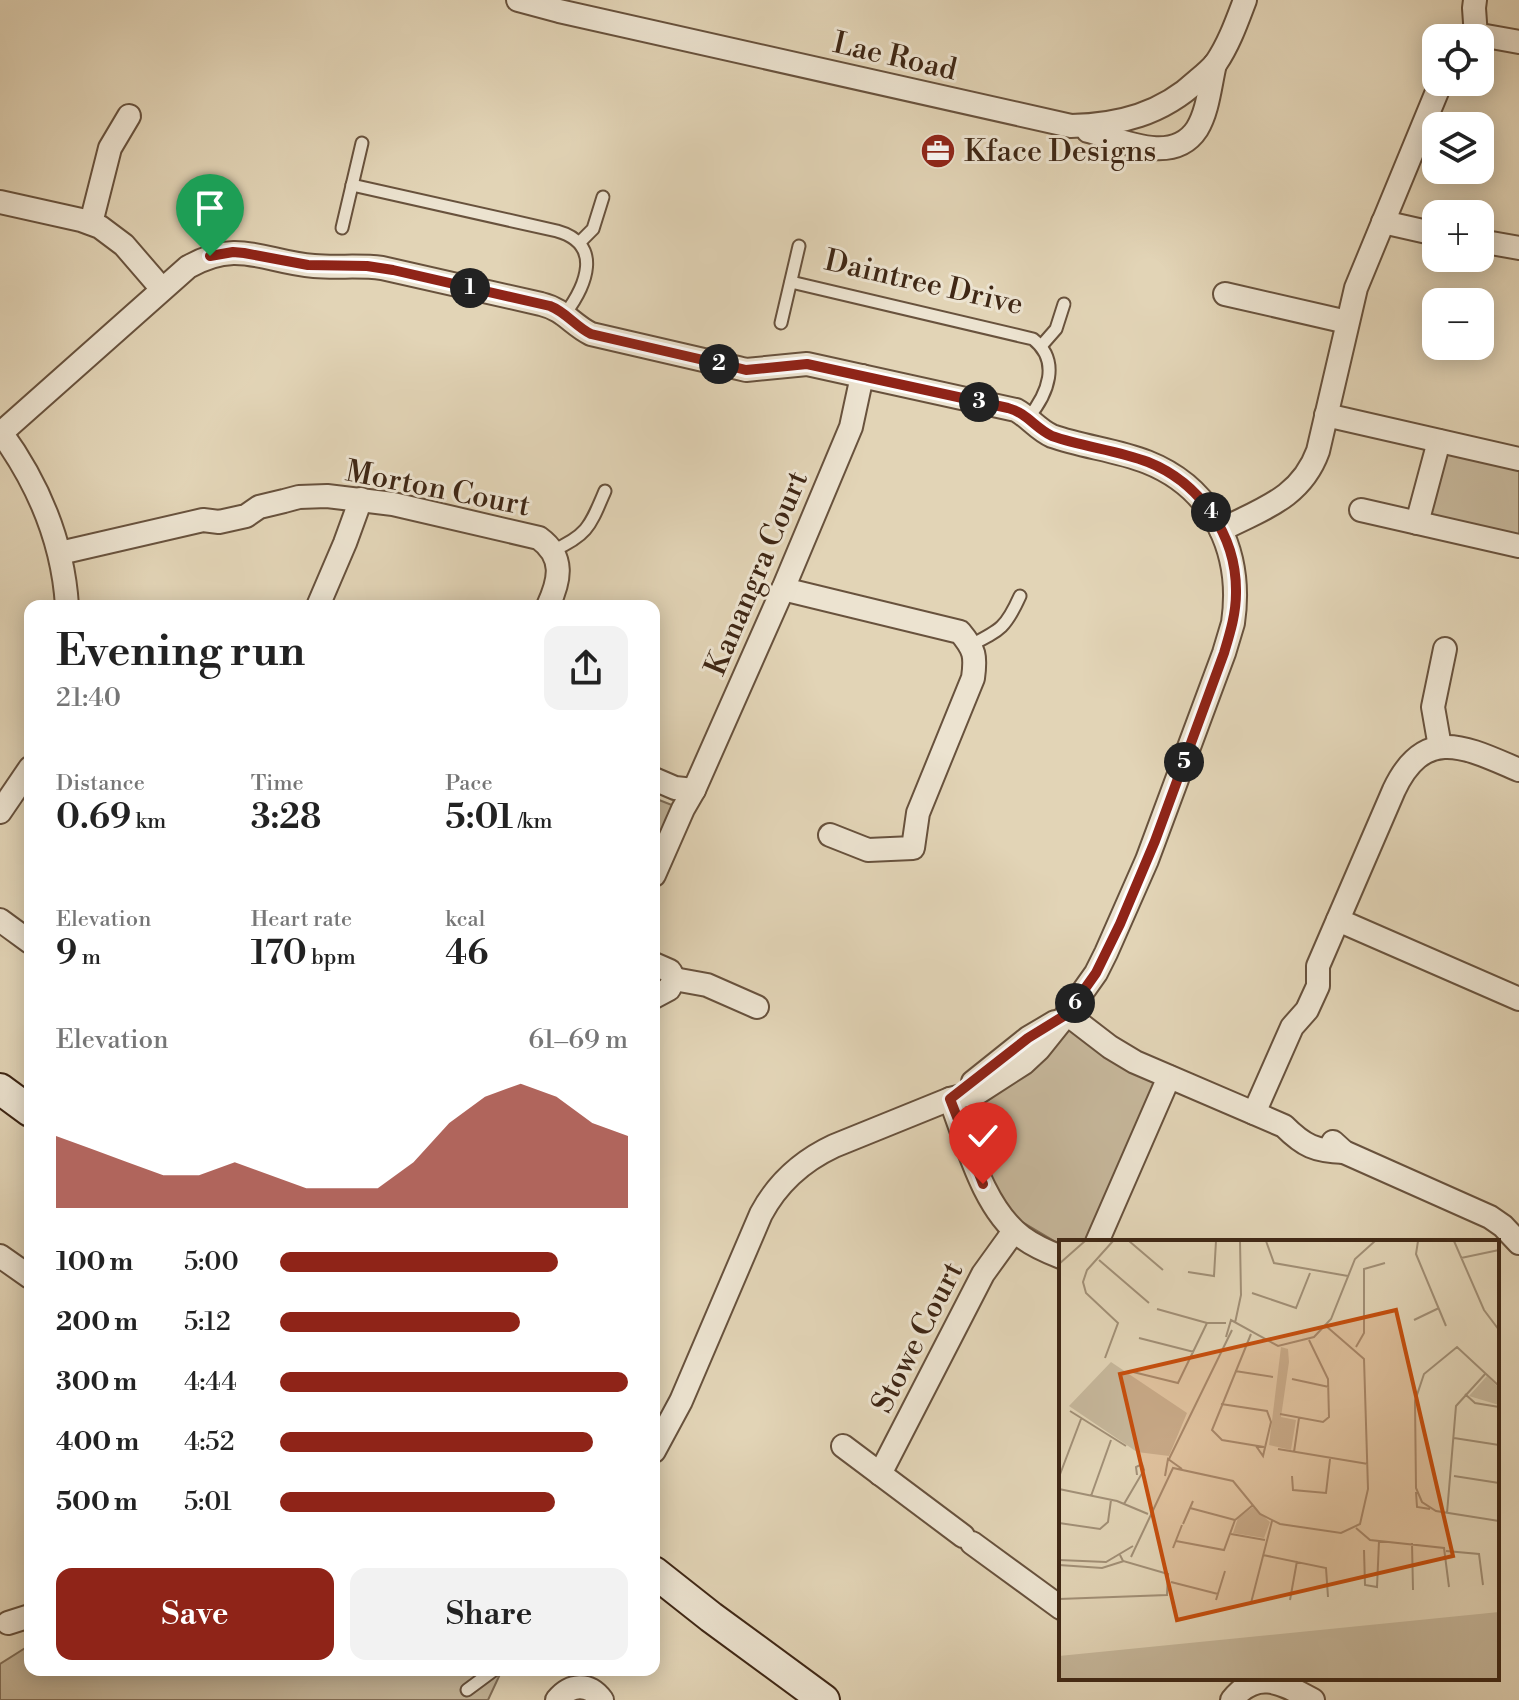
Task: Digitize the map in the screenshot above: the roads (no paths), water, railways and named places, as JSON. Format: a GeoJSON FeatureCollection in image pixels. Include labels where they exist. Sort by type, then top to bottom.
{"type":"FeatureCollection","features":[{"type":"Feature","properties":{"kind":"street","name":"Lae Road"},"geometry":{"type":"LineString","coordinates":[[518,0],[1071,126],[1151,149],[1167,149],[1184,143],[1196,130],[1204,112],[1215,64],[1245,0]]}},
{"type":"Feature","properties":{"kind":"street"},"geometry":{"type":"LineString","coordinates":[[1475,0],[1475,24]]}},
{"type":"Feature","properties":{"kind":"street"},"geometry":{"type":"LineString","coordinates":[[1494,37],[1519,42]]}},
{"type":"Feature","properties":{"kind":"street","name":"Lae Road"},"geometry":{"type":"LineString","coordinates":[[1071,126],[1114,123],[1156,110],[1189,88],[1215,64]]}},
{"type":"Feature","properties":{"kind":"street"},"geometry":{"type":"LineString","coordinates":[[1221,530],[1280,500],[1306,477],[1318,451],[1356,288],[1435,96]]}},
{"type":"Feature","properties":{"kind":"street"},"geometry":{"type":"LineString","coordinates":[[91,223],[110,148],[129,116]]}},
{"type":"Feature","properties":{"kind":"street"},"geometry":{"type":"LineString","coordinates":[[0,202],[100,227],[124,245],[162,289]]}},
{"type":"Feature","properties":{"kind":"street"},"geometry":{"type":"LineString","coordinates":[[1383,222],[1422,231]]}},
{"type":"Feature","properties":{"kind":"street"},"geometry":{"type":"LineString","coordinates":[[1494,244],[1519,248]]}},
{"type":"Feature","properties":{"kind":"street"},"geometry":{"type":"LineString","coordinates":[[66,600],[60,553],[49,518],[15,452],[0,432],[179,274],[199,260],[221,253],[244,253],[308,265],[367,266],[393,270],[541,304],[558,309],[591,334],[746,370],[807,364],[1008,408],[1052,436],[1144,460],[1159,467],[1176,476],[1202,499],[1221,530],[1233,564],[1236,593],[1233,623],[1155,841],[1096,973],[1039,1049],[1021,1065],[979,1092],[950,1099],[817,1154],[779,1186],[761,1214],[681,1401],[660,1440]]}},
{"type":"Feature","properties":{"kind":"street"},"geometry":{"type":"LineString","coordinates":[[1225,294],[1347,322]]}},
{"type":"Feature","properties":{"kind":"street","name":"Kanangra Court"},"geometry":{"type":"LineString","coordinates":[[660,861],[783,589],[851,427],[862,376]]}},
{"type":"Feature","properties":{"kind":"street"},"geometry":{"type":"LineString","coordinates":[[1326,415],[1519,459]]}},
{"type":"Feature","properties":{"kind":"street"},"geometry":{"type":"LineString","coordinates":[[1417,523],[1439,441]]}},
{"type":"Feature","properties":{"kind":"street","name":"Morton Court"},"geometry":{"type":"LineString","coordinates":[[60,553],[203,520],[219,522],[246,516],[259,507],[299,497],[361,499],[539,538],[550,546],[558,566],[558,581],[550,600]]}},
{"type":"Feature","properties":{"kind":"street"},"geometry":{"type":"LineString","coordinates":[[321,600],[361,499]]}},
{"type":"Feature","properties":{"kind":"street"},"geometry":{"type":"LineString","coordinates":[[1361,510],[1519,546]]}},
{"type":"Feature","properties":{"kind":"street"},"geometry":{"type":"LineString","coordinates":[[783,589],[960,632],[971,645],[975,659],[973,678],[918,813],[913,848],[868,850],[830,835]]}},
{"type":"Feature","properties":{"kind":"street"},"geometry":{"type":"LineString","coordinates":[[1440,747],[1433,707],[1445,649]]}},
{"type":"Feature","properties":{"kind":"street"},"geometry":{"type":"LineString","coordinates":[[1254,1113],[1292,1027],[1307,1010],[1318,986],[1318,966],[1400,777],[1415,759],[1440,747],[1451,746],[1474,751],[1519,770]]}},
{"type":"Feature","properties":{"kind":"street"},"geometry":{"type":"LineString","coordinates":[[0,812],[24,776]]}},
{"type":"Feature","properties":{"kind":"street"},"geometry":{"type":"LineString","coordinates":[[660,782],[675,788],[694,790]]}},
{"type":"Feature","properties":{"kind":"street"},"geometry":{"type":"LineString","coordinates":[[0,920],[24,938]]}},
{"type":"Feature","properties":{"kind":"street"},"geometry":{"type":"LineString","coordinates":[[1338,920],[1519,999]]}},
{"type":"Feature","properties":{"kind":"street"},"geometry":{"type":"LineString","coordinates":[[660,967],[670,971],[674,979]]}},
{"type":"Feature","properties":{"kind":"street"},"geometry":{"type":"LineString","coordinates":[[660,994],[669,989],[674,979]]}},
{"type":"Feature","properties":{"kind":"street"},"geometry":{"type":"LineString","coordinates":[[674,979],[707,985],[757,1007]]}},
{"type":"Feature","properties":{"kind":"street"},"geometry":{"type":"LineString","coordinates":[[1067,1014],[1123,1055],[1284,1126],[1299,1141],[1322,1151],[1344,1152],[1490,1217],[1519,1243]]}},
{"type":"Feature","properties":{"kind":"street"},"geometry":{"type":"LineString","coordinates":[[1098,1240],[1169,1077]]}},
{"type":"Feature","properties":{"kind":"street"},"geometry":{"type":"LineString","coordinates":[[0,1089],[24,1107]]}},
{"type":"Feature","properties":{"kind":"street"},"geometry":{"type":"LineString","coordinates":[[950,1099],[989,1197],[1014,1231],[1034,1245],[1059,1256]]}},
{"type":"Feature","properties":{"kind":"street","name":"Stowe Court"},"geometry":{"type":"LineString","coordinates":[[880,1474],[969,1299],[1014,1231]]}},
{"type":"Feature","properties":{"kind":"street"},"geometry":{"type":"LineString","coordinates":[[0,1256],[24,1273]]}},
{"type":"Feature","properties":{"kind":"street"},"geometry":{"type":"LineString","coordinates":[[843,1446],[968,1540],[1059,1602]]}},
{"type":"Feature","properties":{"kind":"street"},"geometry":{"type":"LineString","coordinates":[[660,1578],[824,1700]]}},
{"type":"Feature","properties":{"kind":"street"},"geometry":{"type":"LineString","coordinates":[[8,1623],[24,1618]]}},
{"type":"Feature","properties":{"kind":"street"},"geometry":{"type":"LineString","coordinates":[[1232,1700],[1239,1691],[1256,1682],[1267,1681],[1291,1683],[1313,1700]]}},
{"type":"Feature","properties":{"kind":"street"},"geometry":{"type":"LineString","coordinates":[[557,1700],[571,1687],[583,1686],[592,1689],[602,1700]]}},
{"type":"Feature","properties":{"kind":"lane"},"geometry":{"type":"LineString","coordinates":[[342,228],[362,143]]}},
{"type":"Feature","properties":{"kind":"lane"},"geometry":{"type":"LineString","coordinates":[[352,185],[566,233],[580,242],[587,258],[584,281],[565,314]]}},
{"type":"Feature","properties":{"kind":"lane"},"geometry":{"type":"LineString","coordinates":[[580,242],[593,229],[603,197]]}},
{"type":"Feature","properties":{"kind":"lane","name":"Daintree Drive"},"geometry":{"type":"LineString","coordinates":[[781,323],[799,246]]}},
{"type":"Feature","properties":{"kind":"lane","name":"Daintree Drive"},"geometry":{"type":"LineString","coordinates":[[791,282],[1033,339],[1042,345],[1049,358],[1049,374],[1039,403],[1028,418]]}},
{"type":"Feature","properties":{"kind":"lane","name":"Daintree Drive"},"geometry":{"type":"LineString","coordinates":[[1042,345],[1056,329],[1064,304]]}},
{"type":"Feature","properties":{"kind":"lane","name":"Morton Court"},"geometry":{"type":"LineString","coordinates":[[552,551],[584,532],[605,491]]}},
{"type":"Feature","properties":{"kind":"lane"},"geometry":{"type":"LineString","coordinates":[[971,645],[1007,623],[1020,596]]}},
{"type":"Feature","properties":{"kind":"lane"},"geometry":{"type":"LineString","coordinates":[[467,1690],[486,1676]]}},
{"type":"Feature","properties":{"kind":"place","name":"Kface Designs"},"geometry":{"type":"Point","coordinates":[938,151]}}]}
